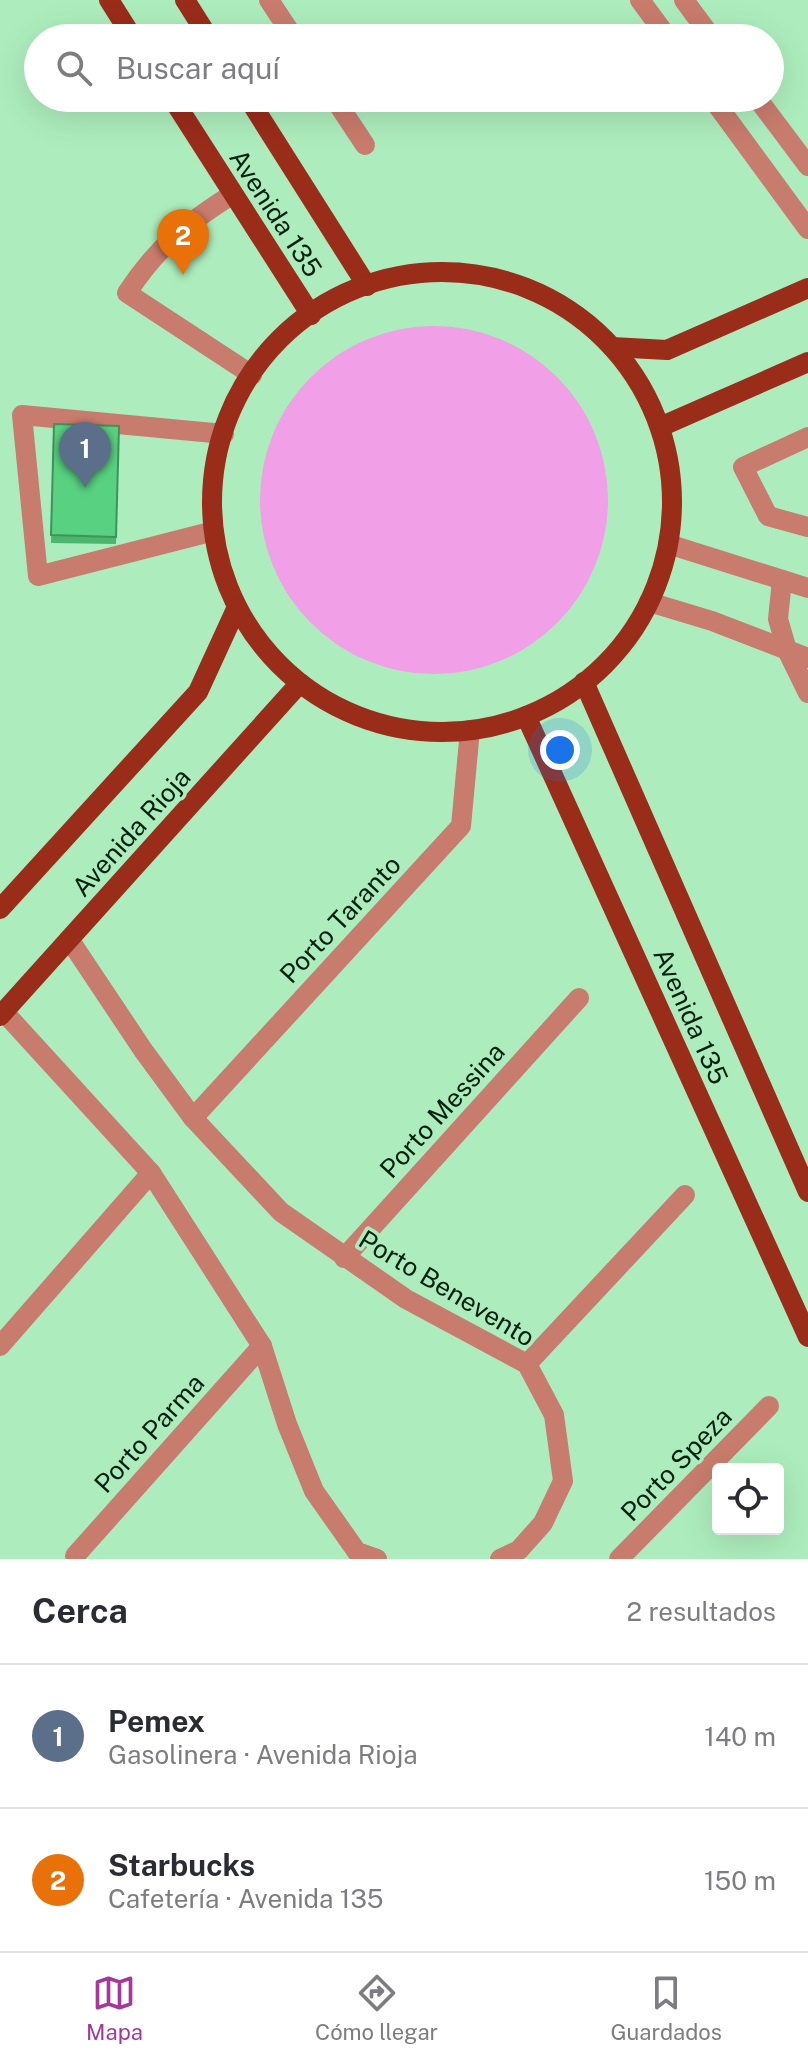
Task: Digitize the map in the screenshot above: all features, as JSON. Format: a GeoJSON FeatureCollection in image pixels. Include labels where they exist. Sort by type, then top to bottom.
{"type":"FeatureCollection","features":[{"type":"Feature","properties":{"kind":"main road"},"geometry":{"type":"LineString","coordinates":[[109,0],[124,24]]}},
{"type":"Feature","properties":{"kind":"main road"},"geometry":{"type":"LineString","coordinates":[[185,0],[200,24]]}},
{"type":"Feature","properties":{"kind":"main road","name":"Avenida 135"},"geometry":{"type":"LineString","coordinates":[[181,112],[311,315]]}},
{"type":"Feature","properties":{"kind":"main road","name":"Avenida 135"},"geometry":{"type":"LineString","coordinates":[[257,112],[367,286]]}},
{"type":"Feature","properties":{"kind":"main road"},"geometry":{"type":"LineString","coordinates":[[442,273],[499,279],[535,292],[584,321],[612,347],[640,384],[660,427],[672,485],[668,544],[649,602],[627,638],[584,682],[526,716],[470,730],[416,731],[380,724],[330,703],[300,683],[265,649],[237,607],[219,558],[214,531],[215,472],[224,434],[238,399],[252,375],[282,339],[311,315],[367,286],[404,276],[442,273]]}},
{"type":"Feature","properties":{"kind":"main road"},"geometry":{"type":"LineString","coordinates":[[612,347],[667,350],[808,288]]}},
{"type":"Feature","properties":{"kind":"main road"},"geometry":{"type":"LineString","coordinates":[[660,427],[808,362]]}},
{"type":"Feature","properties":{"kind":"main road","name":"Avenida Rioja"},"geometry":{"type":"LineString","coordinates":[[0,909],[198,692],[237,607]]}},
{"type":"Feature","properties":{"kind":"main road","name":"Avenida 135"},"geometry":{"type":"LineString","coordinates":[[584,682],[808,1192]]}},
{"type":"Feature","properties":{"kind":"main road","name":"Avenida Rioja"},"geometry":{"type":"LineString","coordinates":[[2,1014],[300,683]]}},
{"type":"Feature","properties":{"kind":"main road","name":"Avenida 135"},"geometry":{"type":"LineString","coordinates":[[526,716],[808,1337]]}},
{"type":"Feature","properties":{"kind":"street"},"geometry":{"type":"LineString","coordinates":[[269,0],[285,24]]}},
{"type":"Feature","properties":{"kind":"street"},"geometry":{"type":"LineString","coordinates":[[640,0],[658,24]]}},
{"type":"Feature","properties":{"kind":"street"},"geometry":{"type":"LineString","coordinates":[[684,0],[702,24]]}},
{"type":"Feature","properties":{"kind":"street"},"geometry":{"type":"LineString","coordinates":[[343,112],[365,145]]}},
{"type":"Feature","properties":{"kind":"street"},"geometry":{"type":"LineString","coordinates":[[722,112],[808,229]]}},
{"type":"Feature","properties":{"kind":"street"},"geometry":{"type":"LineString","coordinates":[[768,112],[808,166]]}},
{"type":"Feature","properties":{"kind":"street"},"geometry":{"type":"LineString","coordinates":[[233,194],[190,221],[166,242],[127,293],[252,375]]}},
{"type":"Feature","properties":{"kind":"street"},"geometry":{"type":"LineString","coordinates":[[214,531],[38,576],[22,415],[224,434]]}},
{"type":"Feature","properties":{"kind":"street"},"geometry":{"type":"LineString","coordinates":[[808,437],[743,467],[768,516],[808,527]]}},
{"type":"Feature","properties":{"kind":"street"},"geometry":{"type":"LineString","coordinates":[[668,544],[808,588]]}},
{"type":"Feature","properties":{"kind":"street"},"geometry":{"type":"LineString","coordinates":[[782,580],[778,619],[787,650],[808,693]]}},
{"type":"Feature","properties":{"kind":"street"},"geometry":{"type":"LineString","coordinates":[[649,602],[712,621],[808,658]]}},
{"type":"Feature","properties":{"kind":"street","name":"Porto Taranto"},"geometry":{"type":"LineString","coordinates":[[193,1118],[461,826],[470,730]]}},
{"type":"Feature","properties":{"kind":"street","name":"Porto Benevento"},"geometry":{"type":"LineString","coordinates":[[69,939],[193,1118],[281,1212],[406,1299],[527,1364],[554,1415],[563,1481],[530,1552],[519,1550],[500,1559]]}},
{"type":"Feature","properties":{"kind":"street","name":"Porto Messina"},"geometry":{"type":"LineString","coordinates":[[344,1258],[579,998]]}},
{"type":"Feature","properties":{"kind":"street"},"geometry":{"type":"LineString","coordinates":[[2,1014],[151,1173],[262,1346],[287,1424],[314,1491],[354,1556],[377,1559]]}},
{"type":"Feature","properties":{"kind":"street"},"geometry":{"type":"LineString","coordinates":[[0,1346],[151,1173]]}},
{"type":"Feature","properties":{"kind":"street"},"geometry":{"type":"LineString","coordinates":[[527,1364],[685,1195]]}},
{"type":"Feature","properties":{"kind":"street","name":"Porto Parma"},"geometry":{"type":"LineString","coordinates":[[75,1556],[262,1346]]}},
{"type":"Feature","properties":{"kind":"street","name":"Porto Speza"},"geometry":{"type":"LineString","coordinates":[[619,1559],[769,1406]]}},
{"type":"Feature","properties":{"kind":"shaded area"},"geometry":{"type":"Polygon","coordinates":[[[434,326],[468,330],[501,339],[531,356],[557,377],[578,403],[595,433],[604,466],[608,500],[604,534],[595,567],[578,597],[557,623],[531,644],[501,661],[468,670],[434,674],[400,670],[367,661],[337,644],[311,623],[290,597],[273,567],[264,534],[260,500],[264,466],[273,433],[290,403],[311,377],[337,356],[367,339],[400,330],[434,326]]]}},
{"type":"Feature","properties":{"kind":"building"},"geometry":{"type":"Polygon","coordinates":[[[54,424],[119,426],[116,537],[51,535],[54,424]]]}},
{"type":"Feature","properties":{"kind":"place","name":"Starbucks"},"geometry":{"type":"Point","coordinates":[183,275]}},
{"type":"Feature","properties":{"kind":"place","name":"Pemex"},"geometry":{"type":"Point","coordinates":[85,488]}}]}
